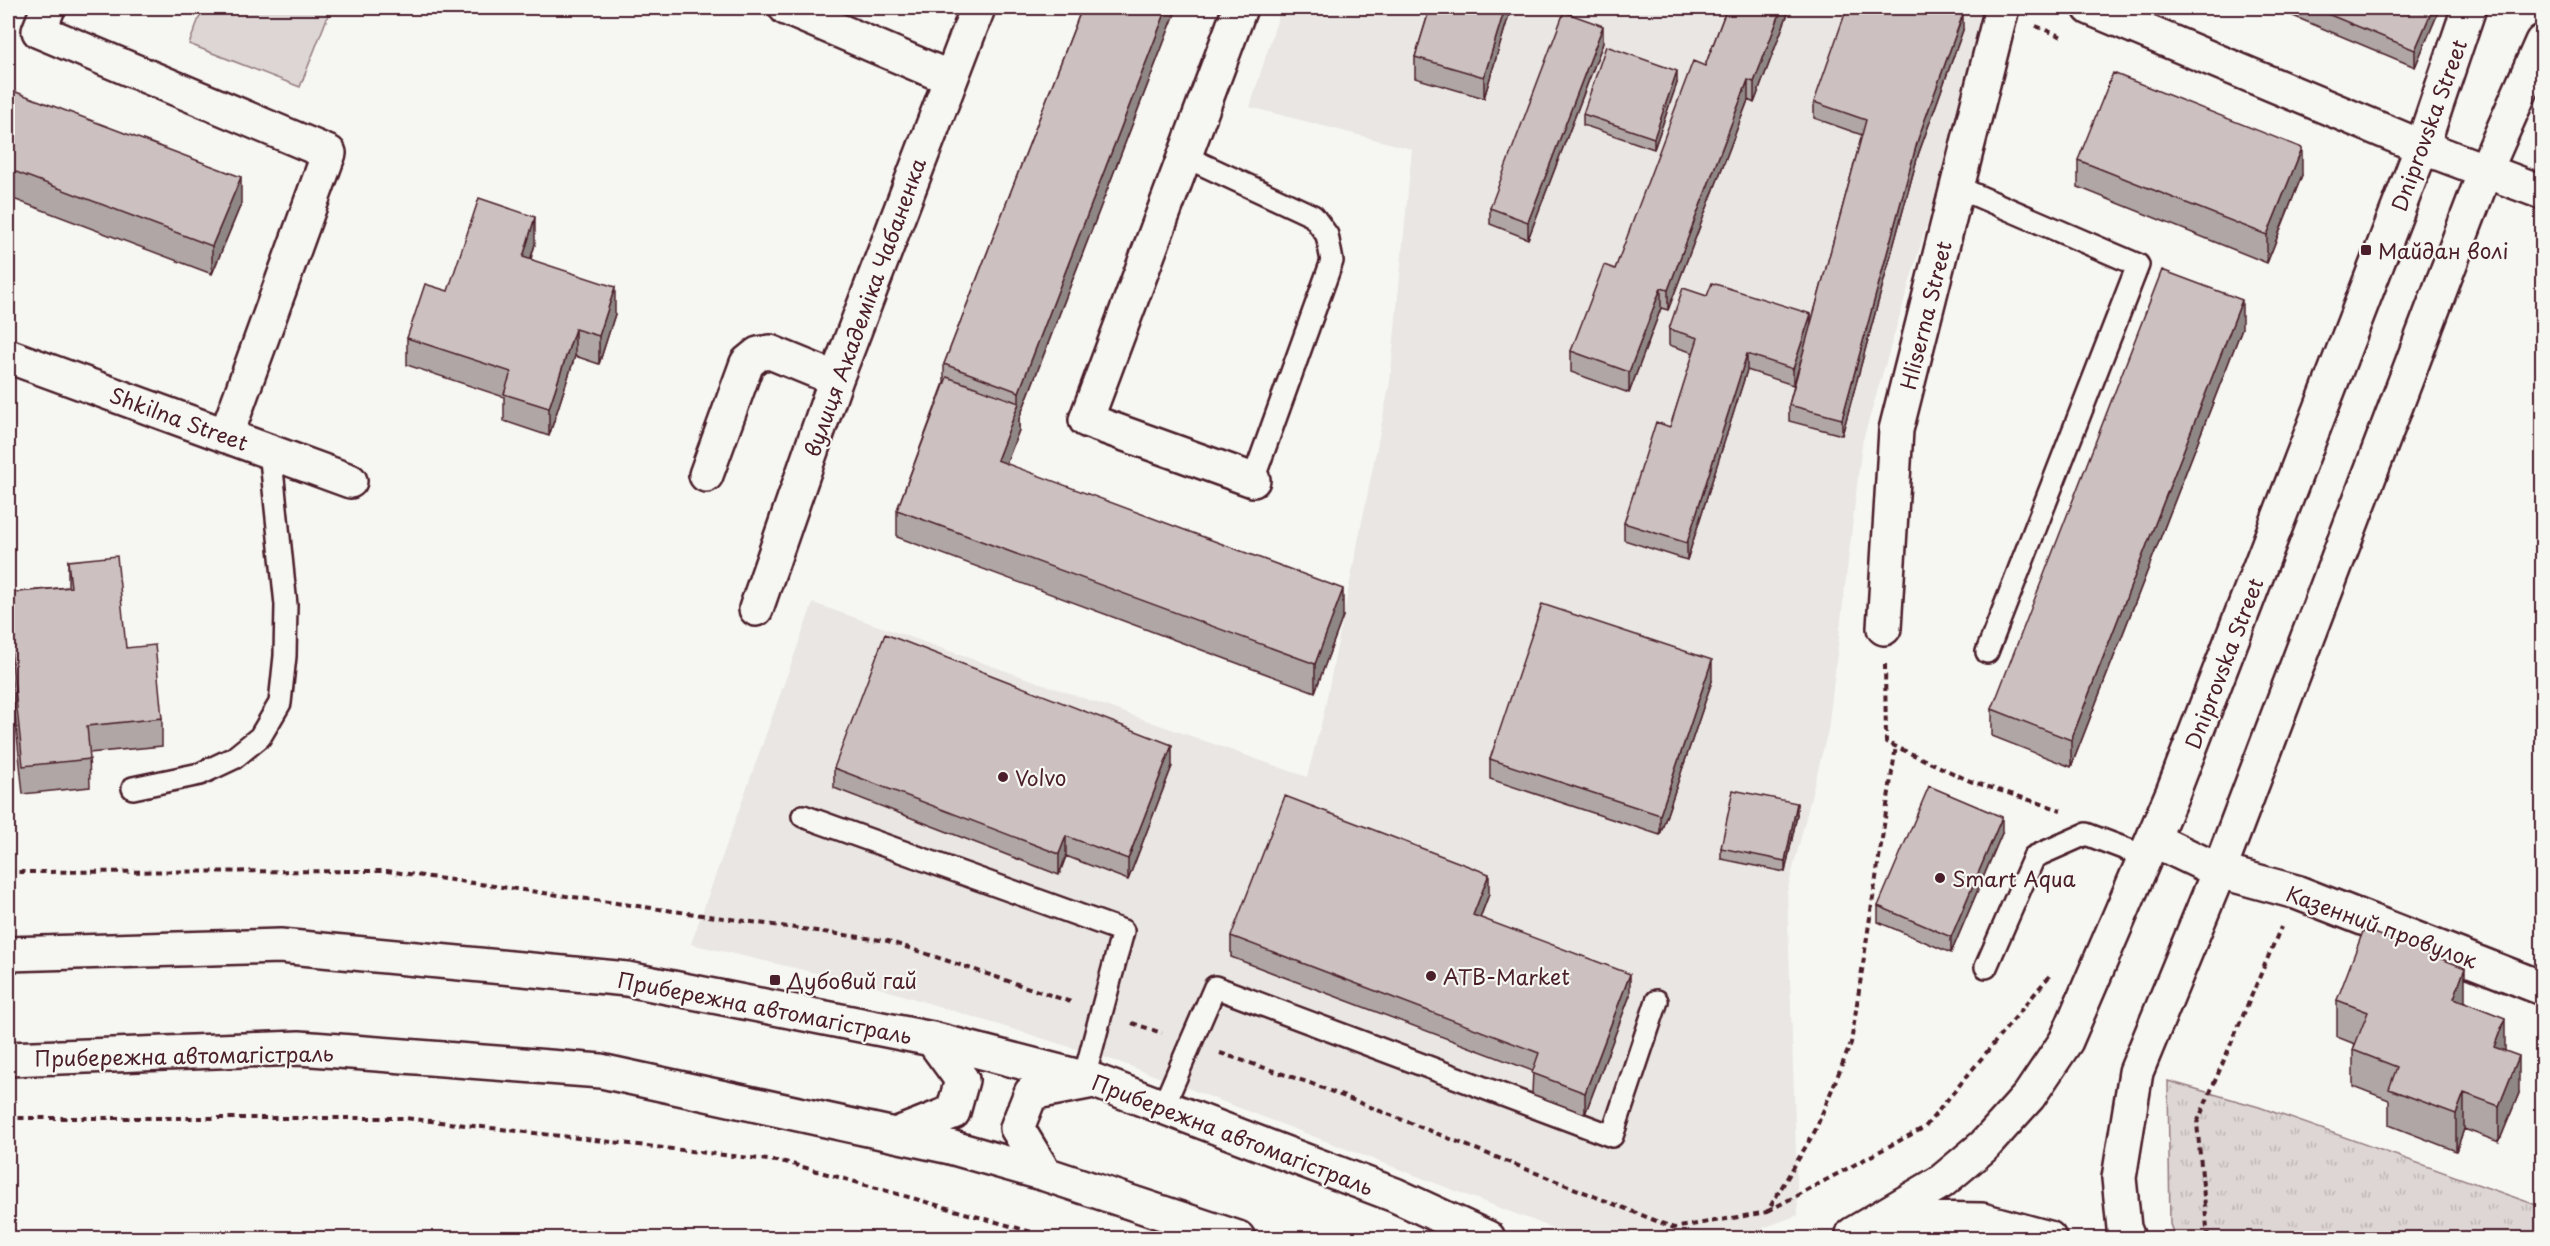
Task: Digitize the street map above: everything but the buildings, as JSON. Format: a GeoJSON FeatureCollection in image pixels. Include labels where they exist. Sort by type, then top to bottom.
{"type":"FeatureCollection","features":[{"type":"Feature","properties":{"kind":"main road"},"geometry":{"type":"LineString","coordinates":[[48,8],[39,31],[329,153],[226,436]]}},
{"type":"Feature","properties":{"kind":"main road"},"geometry":{"type":"LineString","coordinates":[[786,8],[950,78]]}},
{"type":"Feature","properties":{"kind":"main road","name":"вулиця Академіка Чабаненка"},"geometry":{"type":"LineString","coordinates":[[756,609],[836,379],[978,8]]}},
{"type":"Feature","properties":{"kind":"main road"},"geometry":{"type":"LineString","coordinates":[[1240,8],[1086,420],[1253,480]]}},
{"type":"Feature","properties":{"kind":"main road"},"geometry":{"type":"LineString","coordinates":[[2090,8],[2422,147],[2486,169],[2542,192]]}},
{"type":"Feature","properties":{"kind":"main road","name":"Dniprovska Street"},"geometry":{"type":"LineString","coordinates":[[1849,1236],[1941,1182],[1984,1146],[2029,1096],[2066,1041],[2151,848],[2422,147],[2469,8]]}},
{"type":"Feature","properties":{"kind":"main road","name":"Hliserna Street"},"geometry":{"type":"LineString","coordinates":[[1884,628],[1896,430],[2001,9]]}},
{"type":"Feature","properties":{"kind":"main road"},"geometry":{"type":"LineString","coordinates":[[2128,1239],[2124,1228],[2119,1178],[2136,1072],[2219,871],[2486,169],[2542,42]]}},
{"type":"Feature","properties":{"kind":"main road"},"geometry":{"type":"LineString","coordinates":[[706,475],[747,363],[758,354],[770,352],[836,379]]}},
{"type":"Feature","properties":{"kind":"main road","name":"Shkilna Street"},"geometry":{"type":"LineString","coordinates":[[8,356],[350,480]]}},
{"type":"Feature","properties":{"kind":"main road","name":"Казенний провулок"},"geometry":{"type":"LineString","coordinates":[[2151,848],[2219,871],[2296,892],[2542,988]]}},
{"type":"Feature","properties":{"kind":"main road","name":"Прибережна автомагістраль"},"geometry":{"type":"LineString","coordinates":[[8,954],[291,947],[627,979],[932,1039],[1090,1079],[1395,1195],[1488,1239]]}},
{"type":"Feature","properties":{"kind":"main road"},"geometry":{"type":"LineString","coordinates":[[895,1135],[953,1112],[962,1080],[932,1039]]}},
{"type":"Feature","properties":{"kind":"main road","name":"Прибережна автомагістраль"},"geometry":{"type":"LineString","coordinates":[[8,1059],[299,1048],[601,1071],[950,1147],[1045,1174],[1238,1239]]}},
{"type":"Feature","properties":{"kind":"main road"},"geometry":{"type":"LineString","coordinates":[[1045,1174],[1017,1128],[1031,1093],[1090,1079]]}},
{"type":"Feature","properties":{"kind":"main road"},"geometry":{"type":"LineString","coordinates":[[1849,1236],[1919,1219],[1982,1220],[2049,1239]]}},
{"type":"Feature","properties":{"kind":"lane"},"geometry":{"type":"LineString","coordinates":[[1184,156],[1312,216],[1328,235],[1332,261],[1253,480]]}},
{"type":"Feature","properties":{"kind":"lane"},"geometry":{"type":"LineString","coordinates":[[1957,188],[2138,265],[1987,652]]}},
{"type":"Feature","properties":{"kind":"lane"},"geometry":{"type":"LineString","coordinates":[[133,788],[200,774],[234,758],[260,737],[280,703],[285,656],[286,605],[270,450]]}},
{"type":"Feature","properties":{"kind":"lane"},"geometry":{"type":"LineString","coordinates":[[803,816],[1124,931],[1090,1079]]}},
{"type":"Feature","properties":{"kind":"lane"},"geometry":{"type":"LineString","coordinates":[[1986,967],[2034,857],[2086,834],[2151,848]]}},
{"type":"Feature","properties":{"kind":"lane"},"geometry":{"type":"LineString","coordinates":[[1163,1107],[1215,987],[1612,1136],[1657,1001]]}},
{"type":"Feature","properties":{"kind":"path"},"geometry":{"type":"LineString","coordinates":[[2001,9],[2066,39]]}},
{"type":"Feature","properties":{"kind":"path"},"geometry":{"type":"LineString","coordinates":[[1884,628],[1886,742],[1970,781],[2070,813]]}},
{"type":"Feature","properties":{"kind":"path"},"geometry":{"type":"LineString","coordinates":[[1767,1212],[1815,1131],[1851,1043],[1896,746]]}},
{"type":"Feature","properties":{"kind":"path"},"geometry":{"type":"LineString","coordinates":[[2208,1239],[2197,1123],[2296,892]]}},
{"type":"Feature","properties":{"kind":"path"},"geometry":{"type":"LineString","coordinates":[[1674,1228],[1767,1212],[1925,1127],[2058,967]]}},
{"type":"Feature","properties":{"kind":"path"},"geometry":{"type":"LineString","coordinates":[[8,1118],[405,1118],[785,1162],[1053,1239]]}},
{"type":"Feature","properties":{"kind":"shaded area"},"geometry":{"type":"Polygon","coordinates":[[[1281,8],[1972,8],[1989,14],[1862,443],[1828,730],[1787,892],[1798,1215],[1736,1238],[1579,1238],[1122,1063],[873,986],[691,944],[813,603],[1307,777],[1323,717],[1390,382],[1412,149],[1250,107],[1281,8]]]}},
{"type":"Feature","properties":{"kind":"green space"},"geometry":{"type":"Polygon","coordinates":[[[203,8],[331,8],[300,87],[189,44],[203,8]]]}},
{"type":"Feature","properties":{"kind":"green space"},"geometry":{"type":"Polygon","coordinates":[[[2168,1081],[2259,1107],[2542,1207],[2542,1238],[2175,1238],[2170,1224],[2168,1081]]]}},
{"type":"Feature","properties":{"kind":"place","name":"Майдан волі"},"geometry":{"type":"Point","coordinates":[2366,250]}},
{"type":"Feature","properties":{"kind":"place","name":"Volvo"},"geometry":{"type":"Point","coordinates":[1003,777]}},
{"type":"Feature","properties":{"kind":"place","name":"Smart Aqua"},"geometry":{"type":"Point","coordinates":[1940,878]}},
{"type":"Feature","properties":{"kind":"place","name":"ATB-Market"},"geometry":{"type":"Point","coordinates":[1431,976]}},
{"type":"Feature","properties":{"kind":"place","name":"Дубовий гай"},"geometry":{"type":"Point","coordinates":[775,980]}}]}
